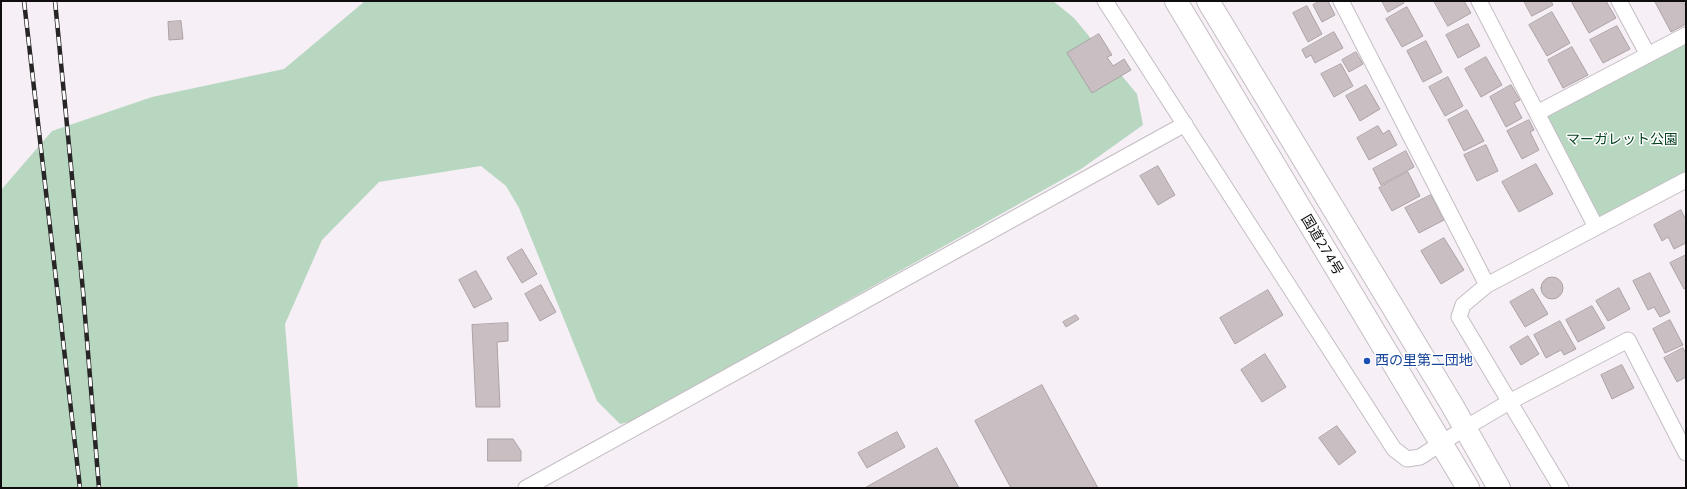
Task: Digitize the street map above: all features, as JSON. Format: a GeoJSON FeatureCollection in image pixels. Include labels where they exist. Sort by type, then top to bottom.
{"type":"FeatureCollection","features":[{"type":"Feature","properties":{"kind":"highway","name":"国道274号"},"geometry":{"type":"LineString","coordinates":[[1176,1],[1468,488]]}},
{"type":"Feature","properties":{"kind":"highway","name":"国道274号"},"geometry":{"type":"LineString","coordinates":[[1208,1],[1465,428],[1499,488]]}},
{"type":"Feature","properties":{"kind":"street"},"geometry":{"type":"LineString","coordinates":[[1105,1],[1394,449],[1407,459],[1420,457],[1465,428],[1511,402],[1628,340],[1686,453]]}},
{"type":"Feature","properties":{"kind":"street"},"geometry":{"type":"LineString","coordinates":[[1341,1],[1487,285]]}},
{"type":"Feature","properties":{"kind":"street"},"geometry":{"type":"LineString","coordinates":[[1479,1],[1596,227]]}},
{"type":"Feature","properties":{"kind":"street"},"geometry":{"type":"LineString","coordinates":[[1619,1],[1648,55]]}},
{"type":"Feature","properties":{"kind":"street"},"geometry":{"type":"LineString","coordinates":[[1537,113],[1686,35]]}},
{"type":"Feature","properties":{"kind":"street"},"geometry":{"type":"LineString","coordinates":[[526,488],[1185,124]]}},
{"type":"Feature","properties":{"kind":"street"},"geometry":{"type":"LineString","coordinates":[[1561,488],[1459,317],[1463,305],[1487,285],[1596,227],[1684,185]]}},
{"type":"Feature","properties":{"kind":"green space"},"geometry":{"type":"Polygon","coordinates":[[[365,1],[1053,1],[1074,18],[1137,94],[1143,125],[1081,169],[786,335],[659,415],[620,424],[597,401],[519,208],[506,186],[481,166],[379,182],[322,240],[285,324],[298,488],[1,488],[1,190],[52,131],[152,97],[284,69],[365,1]]]}},
{"type":"Feature","properties":{"kind":"green space","name":"マーガレット公園"},"geometry":{"type":"Polygon","coordinates":[[[1686,35],[1686,180],[1596,227],[1537,113],[1686,35]]]}},
{"type":"Feature","properties":{"kind":"building"},"geometry":{"type":"Polygon","coordinates":[[[1320,1],[1328,1],[1335,15],[1322,22],[1313,5],[1320,1]]]}},
{"type":"Feature","properties":{"kind":"building"},"geometry":{"type":"Polygon","coordinates":[[[1382,1],[1403,1],[1404,3],[1388,12],[1382,1]]]}},
{"type":"Feature","properties":{"kind":"building"},"geometry":{"type":"Polygon","coordinates":[[[1434,1],[1464,1],[1471,13],[1448,26],[1434,1]]]}},
{"type":"Feature","properties":{"kind":"building"},"geometry":{"type":"Polygon","coordinates":[[[1524,1],[1551,1],[1553,5],[1532,16],[1524,1]]]}},
{"type":"Feature","properties":{"kind":"building"},"geometry":{"type":"Polygon","coordinates":[[[1575,1],[1606,1],[1616,18],[1589,33],[1572,3],[1575,1]]]}},
{"type":"Feature","properties":{"kind":"building"},"geometry":{"type":"Polygon","coordinates":[[[1683,1],[1686,7],[1686,24],[1671,32],[1655,2],[1683,1]]]}},
{"type":"Feature","properties":{"kind":"building"},"geometry":{"type":"Polygon","coordinates":[[[1307,6],[1322,34],[1308,42],[1293,13],[1307,6]]]}},
{"type":"Feature","properties":{"kind":"building"},"geometry":{"type":"Polygon","coordinates":[[[1407,7],[1423,36],[1402,47],[1386,19],[1407,7]]]}},
{"type":"Feature","properties":{"kind":"building"},"geometry":{"type":"Polygon","coordinates":[[[1552,12],[1570,43],[1547,56],[1529,25],[1552,12]]]}},
{"type":"Feature","properties":{"kind":"building"},"geometry":{"type":"Polygon","coordinates":[[[181,21],[183,39],[169,40],[168,22],[181,21]]]}},
{"type":"Feature","properties":{"kind":"building"},"geometry":{"type":"Polygon","coordinates":[[[1468,24],[1480,46],[1458,58],[1446,35],[1468,24]]]}},
{"type":"Feature","properties":{"kind":"building"},"geometry":{"type":"Polygon","coordinates":[[[1617,26],[1630,49],[1603,63],[1590,40],[1617,26]]]}},
{"type":"Feature","properties":{"kind":"building"},"geometry":{"type":"Polygon","coordinates":[[[1334,32],[1343,48],[1315,63],[1311,55],[1306,58],[1302,50],[1334,32]]]}},
{"type":"Feature","properties":{"kind":"building"},"geometry":{"type":"Polygon","coordinates":[[[1099,34],[1112,55],[1107,57],[1113,66],[1124,59],[1131,70],[1092,93],[1067,53],[1099,34]]]}},
{"type":"Feature","properties":{"kind":"building"},"geometry":{"type":"Polygon","coordinates":[[[1426,41],[1442,72],[1423,82],[1407,51],[1426,41]]]}},
{"type":"Feature","properties":{"kind":"building"},"geometry":{"type":"Polygon","coordinates":[[[1572,47],[1588,75],[1563,88],[1548,60],[1572,47]]]}},
{"type":"Feature","properties":{"kind":"building"},"geometry":{"type":"Polygon","coordinates":[[[1356,52],[1363,64],[1349,72],[1342,60],[1356,52]]]}},
{"type":"Feature","properties":{"kind":"building"},"geometry":{"type":"Polygon","coordinates":[[[1486,57],[1502,85],[1481,97],[1465,69],[1486,57]]]}},
{"type":"Feature","properties":{"kind":"building"},"geometry":{"type":"Polygon","coordinates":[[[1341,64],[1353,86],[1334,97],[1321,74],[1341,64]]]}},
{"type":"Feature","properties":{"kind":"building"},"geometry":{"type":"Polygon","coordinates":[[[1448,77],[1463,106],[1445,116],[1429,87],[1448,77]]]}},
{"type":"Feature","properties":{"kind":"building"},"geometry":{"type":"Polygon","coordinates":[[[1366,85],[1380,109],[1360,121],[1346,96],[1366,85]]]}},
{"type":"Feature","properties":{"kind":"building"},"geometry":{"type":"Polygon","coordinates":[[[1511,85],[1520,100],[1514,103],[1522,118],[1506,127],[1490,97],[1511,85]]]}},
{"type":"Feature","properties":{"kind":"building"},"geometry":{"type":"Polygon","coordinates":[[[1467,110],[1484,141],[1464,151],[1448,120],[1467,110]]]}},
{"type":"Feature","properties":{"kind":"building"},"geometry":{"type":"Polygon","coordinates":[[[1529,120],[1534,130],[1530,132],[1539,150],[1522,159],[1507,131],[1529,120]]]}},
{"type":"Feature","properties":{"kind":"building"},"geometry":{"type":"Polygon","coordinates":[[[1378,126],[1383,134],[1389,130],[1397,145],[1369,160],[1357,138],[1378,126]]]}},
{"type":"Feature","properties":{"kind":"building"},"geometry":{"type":"Polygon","coordinates":[[[1486,145],[1498,171],[1477,181],[1464,155],[1486,145]]]}},
{"type":"Feature","properties":{"kind":"building"},"geometry":{"type":"Polygon","coordinates":[[[1406,151],[1414,167],[1381,185],[1373,169],[1406,151]]]}},
{"type":"Feature","properties":{"kind":"building"},"geometry":{"type":"Polygon","coordinates":[[[1536,164],[1553,194],[1519,212],[1502,182],[1536,164]]]}},
{"type":"Feature","properties":{"kind":"building"},"geometry":{"type":"Polygon","coordinates":[[[1158,166],[1175,195],[1158,205],[1140,176],[1158,166]]]}},
{"type":"Feature","properties":{"kind":"building"},"geometry":{"type":"Polygon","coordinates":[[[1408,172],[1420,196],[1392,211],[1379,188],[1408,172]]]}},
{"type":"Feature","properties":{"kind":"building"},"geometry":{"type":"Polygon","coordinates":[[[1431,195],[1444,220],[1419,233],[1405,208],[1431,195]]]}},
{"type":"Feature","properties":{"kind":"building"},"geometry":{"type":"Polygon","coordinates":[[[1681,210],[1686,220],[1686,243],[1674,249],[1668,237],[1662,241],[1654,225],[1681,210]]]}},
{"type":"Feature","properties":{"kind":"building"},"geometry":{"type":"Polygon","coordinates":[[[1444,238],[1464,270],[1441,284],[1421,251],[1444,238]]]}},
{"type":"Feature","properties":{"kind":"building"},"geometry":{"type":"Polygon","coordinates":[[[522,249],[537,274],[522,283],[507,258],[522,249]]]}},
{"type":"Feature","properties":{"kind":"building"},"geometry":{"type":"Polygon","coordinates":[[[1686,255],[1686,288],[1684,289],[1670,263],[1686,255]]]}},
{"type":"Feature","properties":{"kind":"building"},"geometry":{"type":"Polygon","coordinates":[[[476,271],[492,299],[474,308],[459,280],[476,271]]]}},
{"type":"Feature","properties":{"kind":"building"},"geometry":{"type":"Polygon","coordinates":[[[1650,273],[1670,312],[1660,317],[1654,307],[1648,310],[1633,281],[1650,273]]]}},
{"type":"Feature","properties":{"kind":"building"},"geometry":{"type":"Polygon","coordinates":[[[1548,277],[1556,277],[1563,284],[1563,292],[1556,299],[1548,299],[1541,292],[1541,284],[1548,277]]]}},
{"type":"Feature","properties":{"kind":"building"},"geometry":{"type":"Polygon","coordinates":[[[541,285],[556,312],[540,321],[525,294],[541,285]]]}},
{"type":"Feature","properties":{"kind":"building"},"geometry":{"type":"Polygon","coordinates":[[[1619,288],[1630,309],[1608,321],[1596,301],[1619,288]]]}},
{"type":"Feature","properties":{"kind":"building"},"geometry":{"type":"Polygon","coordinates":[[[1533,289],[1548,314],[1525,327],[1510,302],[1533,289]]]}},
{"type":"Feature","properties":{"kind":"building"},"geometry":{"type":"Polygon","coordinates":[[[1268,290],[1283,315],[1235,344],[1220,318],[1268,290]]]}},
{"type":"Feature","properties":{"kind":"building"},"geometry":{"type":"Polygon","coordinates":[[[1592,306],[1605,328],[1578,342],[1566,320],[1592,306]]]}},
{"type":"Feature","properties":{"kind":"building"},"geometry":{"type":"Polygon","coordinates":[[[1076,315],[1079,319],[1066,327],[1063,322],[1076,315]]]}},
{"type":"Feature","properties":{"kind":"building"},"geometry":{"type":"Polygon","coordinates":[[[1670,320],[1683,345],[1665,353],[1653,329],[1670,320]]]}},
{"type":"Feature","properties":{"kind":"building"},"geometry":{"type":"Polygon","coordinates":[[[1560,321],[1576,349],[1564,355],[1561,350],[1546,358],[1534,335],[1560,321]]]}},
{"type":"Feature","properties":{"kind":"building"},"geometry":{"type":"Polygon","coordinates":[[[508,323],[508,341],[497,342],[500,407],[476,407],[472,325],[508,323]]]}},
{"type":"Feature","properties":{"kind":"building"},"geometry":{"type":"Polygon","coordinates":[[[1528,336],[1539,354],[1521,365],[1510,347],[1528,336]]]}},
{"type":"Feature","properties":{"kind":"building"},"geometry":{"type":"Polygon","coordinates":[[[1683,348],[1686,354],[1686,377],[1677,382],[1664,358],[1683,348]]]}},
{"type":"Feature","properties":{"kind":"building"},"geometry":{"type":"Polygon","coordinates":[[[1265,354],[1286,387],[1262,402],[1241,370],[1265,354]]]}},
{"type":"Feature","properties":{"kind":"building"},"geometry":{"type":"Polygon","coordinates":[[[1622,365],[1634,388],[1612,399],[1601,375],[1622,365]]]}},
{"type":"Feature","properties":{"kind":"building"},"geometry":{"type":"Polygon","coordinates":[[[1042,385],[1098,488],[1011,488],[975,421],[1042,385]]]}},
{"type":"Feature","properties":{"kind":"building"},"geometry":{"type":"Polygon","coordinates":[[[1337,426],[1356,452],[1339,465],[1319,438],[1337,426]]]}},
{"type":"Feature","properties":{"kind":"building"},"geometry":{"type":"Polygon","coordinates":[[[897,432],[905,447],[867,468],[858,453],[897,432]]]}},
{"type":"Feature","properties":{"kind":"building"},"geometry":{"type":"Polygon","coordinates":[[[488,439],[513,439],[521,451],[521,461],[488,461],[488,439]]]}},
{"type":"Feature","properties":{"kind":"building"},"geometry":{"type":"Polygon","coordinates":[[[937,448],[959,488],[865,488],[937,448]]]}},
{"type":"Feature","properties":{"kind":"railway"},"geometry":{"type":"LineString","coordinates":[[24,1],[80,488]]}},
{"type":"Feature","properties":{"kind":"railway"},"geometry":{"type":"LineString","coordinates":[[55,1],[83,291],[99,488]]}},
{"type":"Feature","properties":{"kind":"place","name":"西の里第二団地"},"geometry":{"type":"Point","coordinates":[1367,361]}}]}
